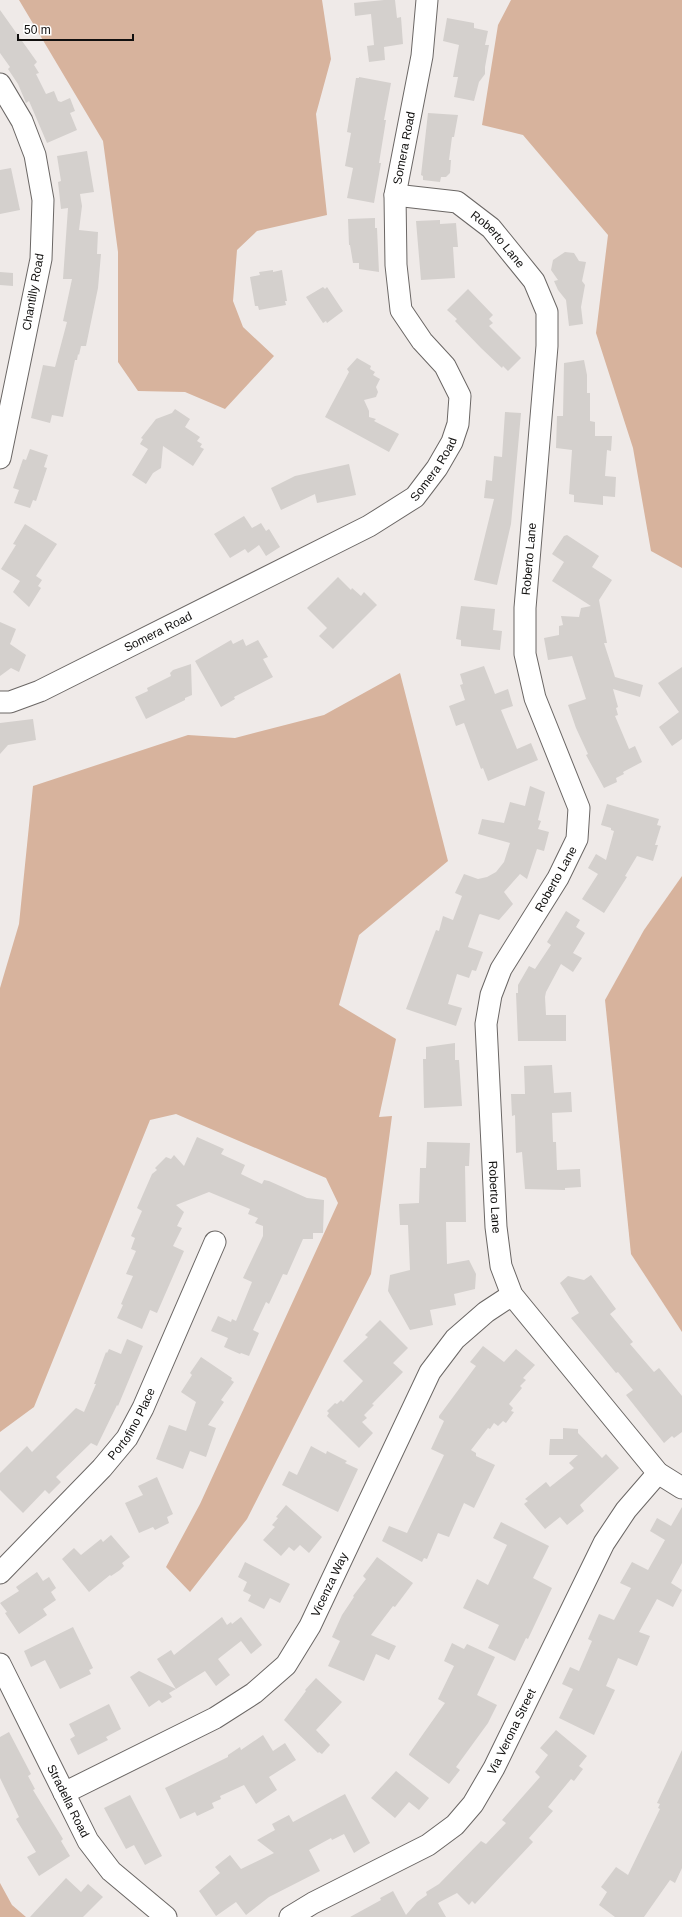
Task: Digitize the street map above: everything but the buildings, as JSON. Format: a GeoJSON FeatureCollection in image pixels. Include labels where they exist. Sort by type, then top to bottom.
{"type":"FeatureCollection","features":[{"type":"Feature","properties":{"kind":"street","name":"Somera Road"},"geometry":{"type":"LineString","coordinates":[[0,702],[10,702],[40,691],[369,526],[415,497],[438,468],[452,442],[458,424],[460,396],[446,366],[422,341],[401,310],[396,264],[395,195],[422,56],[427,0]]}},
{"type":"Feature","properties":{"kind":"street","name":"Chantilly Road"},"geometry":{"type":"LineString","coordinates":[[0,84],[22,121],[35,155],[43,200],[41,259],[0,458]]}},
{"type":"Feature","properties":{"kind":"street","name":"Roberto Lane"},"geometry":{"type":"LineString","coordinates":[[395,195],[457,202],[490,228],[534,281],[547,312],[547,346],[525,608],[525,654],[535,698],[579,808],[577,840],[558,878],[501,969],[490,995],[486,1024],[496,1227],[501,1266],[512,1295],[658,1473],[682,1488]]}},
{"type":"Feature","properties":{"kind":"street","name":"Portofino Place"},"geometry":{"type":"LineString","coordinates":[[0,1573],[102,1468],[127,1438],[143,1408],[215,1242]]}},
{"type":"Feature","properties":{"kind":"street","name":"Vicenza Way"},"geometry":{"type":"LineString","coordinates":[[64,1793],[215,1718],[254,1693],[286,1665],[310,1626],[430,1372],[455,1339],[486,1312],[512,1295]]}},
{"type":"Feature","properties":{"kind":"street","name":"Via Verona Street"},"geometry":{"type":"LineString","coordinates":[[290,1917],[312,1903],[428,1845],[455,1825],[473,1804],[494,1768],[604,1543],[626,1510],[658,1473]]}},
{"type":"Feature","properties":{"kind":"street","name":"Stradella Road"},"geometry":{"type":"LineString","coordinates":[[0,1664],[88,1841],[111,1871],[166,1917]]}},
{"type":"Feature","properties":{"kind":"shaded area"},"geometry":{"type":"Polygon","coordinates":[[[19,0],[322,0],[331,59],[316,114],[327,215],[257,231],[237,250],[233,301],[243,327],[274,356],[225,409],[185,392],[138,391],[118,362],[118,252],[103,141],[19,0]]]}},
{"type":"Feature","properties":{"kind":"shaded area"},"geometry":{"type":"Polygon","coordinates":[[[511,0],[682,0],[682,568],[651,551],[633,448],[596,333],[608,235],[523,135],[482,125],[498,25],[511,0]]]}},
{"type":"Feature","properties":{"kind":"shaded area"},"geometry":{"type":"Polygon","coordinates":[[[400,673],[448,861],[359,935],[339,1005],[396,1039],[379,1117],[392,1116],[371,1274],[247,1519],[190,1592],[166,1567],[200,1504],[338,1203],[326,1178],[176,1114],[150,1120],[34,1407],[0,1432],[0,988],[19,924],[33,786],[188,735],[235,738],[324,715],[400,673]]]}},
{"type":"Feature","properties":{"kind":"shaded area"},"geometry":{"type":"Polygon","coordinates":[[[682,876],[682,1332],[631,1254],[605,1000],[644,930],[682,876]]]}},
{"type":"Feature","properties":{"kind":"shaded area"},"geometry":{"type":"Polygon","coordinates":[[[0,1883],[12,1905],[26,1917],[0,1917],[0,1883]]]}}]}
